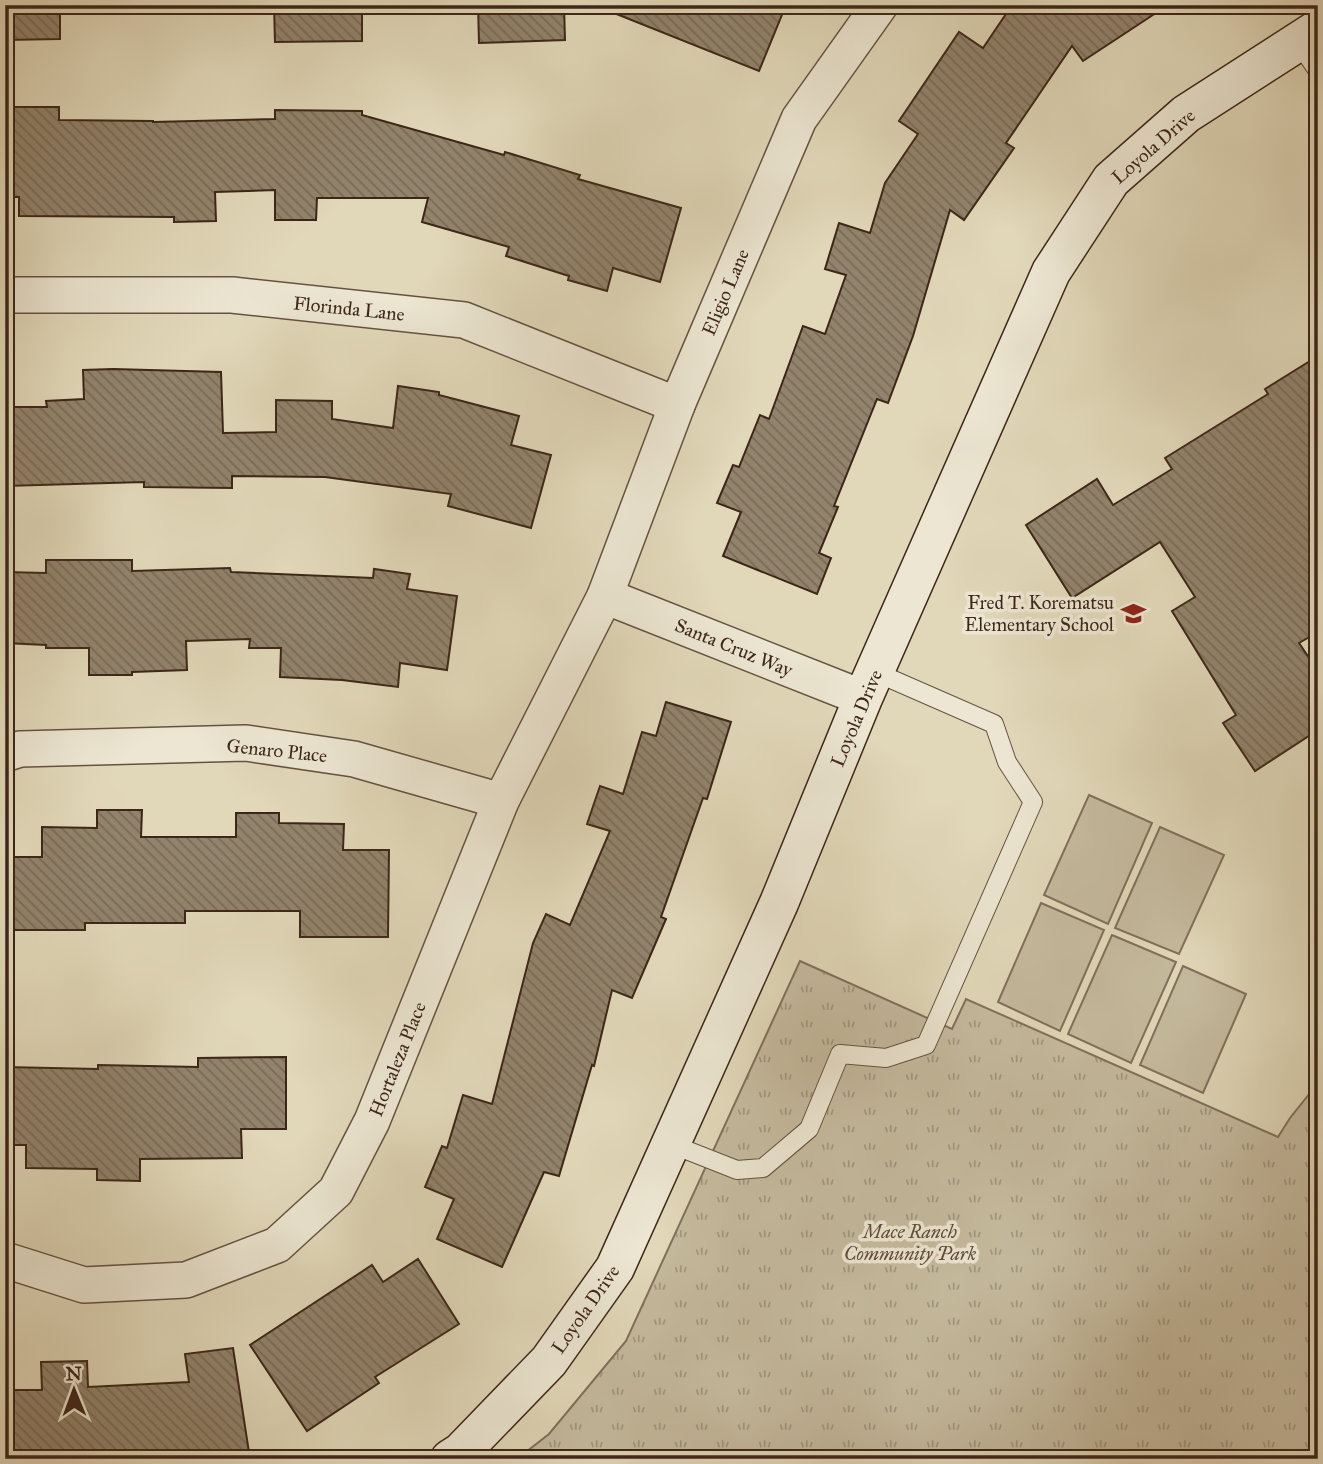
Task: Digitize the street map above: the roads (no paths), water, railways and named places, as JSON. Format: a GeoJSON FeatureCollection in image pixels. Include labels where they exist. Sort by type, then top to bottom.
{"type":"FeatureCollection","features":[{"type":"Feature","properties":{"kind":"street","name":"Eligio Lane"},"geometry":{"type":"LineString","coordinates":[[605,596],[677,405],[800,119],[880,5]]}},
{"type":"Feature","properties":{"kind":"street","name":"Loyola Drive"},"geometry":{"type":"LineString","coordinates":[[450,1459],[461,1452],[548,1361],[615,1268],[779,903],[869,685],[1051,272],[1111,180],[1186,114],[1311,47]]}},
{"type":"Feature","properties":{"kind":"street","name":"Florinda Lane"},"geometry":{"type":"LineString","coordinates":[[5,295],[232,295],[464,320],[677,405]]}},
{"type":"Feature","properties":{"kind":"street","name":"Santa Cruz Way"},"geometry":{"type":"LineString","coordinates":[[605,596],[869,685]]}},
{"type":"Feature","properties":{"kind":"street","name":"Hortaleza Place"},"geometry":{"type":"LineString","coordinates":[[5,1260],[84,1285],[186,1280],[277,1245],[336,1191],[372,1121],[501,801],[605,596]]}},
{"type":"Feature","properties":{"kind":"street","name":"Genaro Place"},"geometry":{"type":"LineString","coordinates":[[5,754],[20,749],[246,743],[354,759],[501,801]]}},
{"type":"Feature","properties":{"kind":"lane"},"geometry":{"type":"LineString","coordinates":[[671,1144],[737,1170],[764,1168],[809,1129],[840,1054],[886,1058],[926,1045],[1033,802],[1007,762],[994,724],[869,685]]}},
{"type":"Feature","properties":{"kind":"place","name":"Fred T. Korematsu Elementary School"},"geometry":{"type":"Point","coordinates":[1134,613]}},
{"type":"Feature","properties":{"kind":"park label","name":"Mace Ranch Community Park"},"geometry":{"type":"Point","coordinates":[910,1242]}}]}
